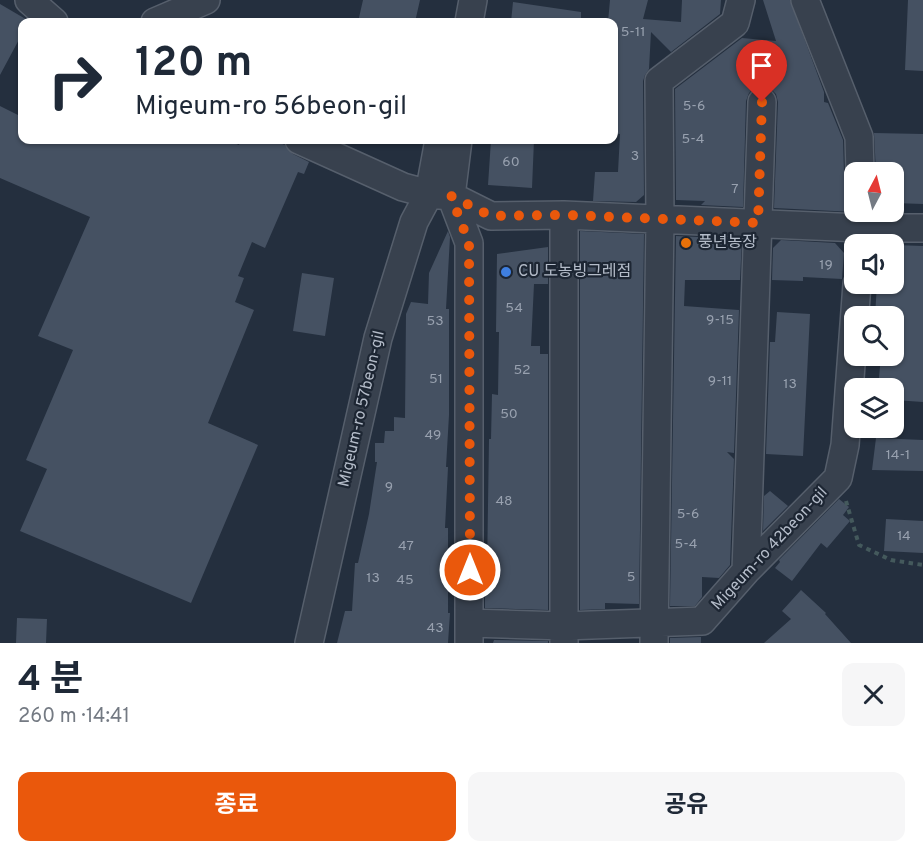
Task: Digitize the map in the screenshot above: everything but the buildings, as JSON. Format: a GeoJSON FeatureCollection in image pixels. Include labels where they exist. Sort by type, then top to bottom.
{"type":"FeatureCollection","features":[{"type":"Feature","properties":{"kind":"street"},"geometry":{"type":"LineString","coordinates":[[29,0],[49,18]]}},
{"type":"Feature","properties":{"kind":"street"},"geometry":{"type":"LineString","coordinates":[[164,18],[206,0]]}},
{"type":"Feature","properties":{"kind":"street"},"geometry":{"type":"LineString","coordinates":[[653,632],[660,219],[659,81],[735,23],[741,0]]}},
{"type":"Feature","properties":{"kind":"street"},"geometry":{"type":"LineString","coordinates":[[805,0],[859,136],[860,162]]}},
{"type":"Feature","properties":{"kind":"street"},"geometry":{"type":"LineString","coordinates":[[746,572],[762,102]]}},
{"type":"Feature","properties":{"kind":"street"},"geometry":{"type":"LineString","coordinates":[[308,144],[403,187],[440,195],[491,216],[564,215],[860,228],[923,228]]}},
{"type":"Feature","properties":{"kind":"street"},"geometry":{"type":"LineString","coordinates":[[439,144],[440,195],[469,243],[470,633]]}},
{"type":"Feature","properties":{"kind":"street"},"geometry":{"type":"LineString","coordinates":[[440,195],[457,144]]}},
{"type":"Feature","properties":{"kind":"street","name":"Migeum-ro 57beon-gil"},"geometry":{"type":"LineString","coordinates":[[309,643],[378,338],[414,222],[440,195]]}},
{"type":"Feature","properties":{"kind":"street"},"geometry":{"type":"LineString","coordinates":[[564,215],[564,635]]}},
{"type":"Feature","properties":{"kind":"street","name":"Migeum-ro 42beon-gil"},"geometry":{"type":"LineString","coordinates":[[470,633],[564,635],[653,632],[702,621],[838,477],[845,445],[856,294]]}},
{"type":"Feature","properties":{"kind":"path"},"geometry":{"type":"LineString","coordinates":[[838,477],[859,545],[891,560],[923,566]]}},
{"type":"Feature","properties":{"kind":"place","name":"풍년농장"},"geometry":{"type":"Point","coordinates":[686,243]}},
{"type":"Feature","properties":{"kind":"place","name":"CU 도농빙그레점"},"geometry":{"type":"Point","coordinates":[506,272]}},
{"type":"Feature","properties":{"kind":"route"},"geometry":{"type":"LineString","coordinates":[[470,570],[469,243],[451,196],[491,216],[564,215],[758,223],[762,102]]}}]}
